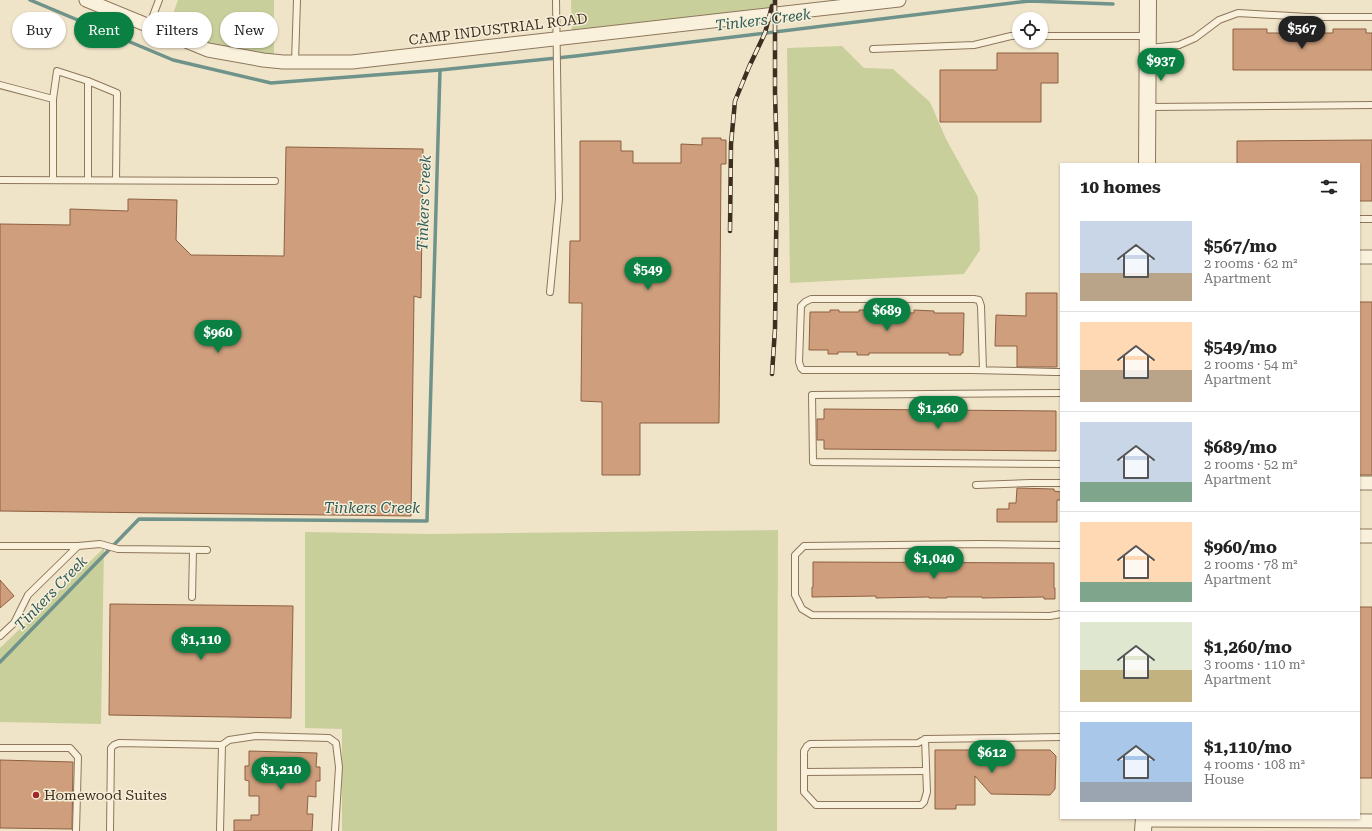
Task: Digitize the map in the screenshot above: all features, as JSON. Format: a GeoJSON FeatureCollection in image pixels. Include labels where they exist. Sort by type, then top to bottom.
{"type":"FeatureCollection","features":[{"type":"Feature","properties":{"kind":"street","name":"CAMP INDUSTRIAL ROAD"},"geometry":{"type":"LineString","coordinates":[[86,0],[142,23]]}},
{"type":"Feature","properties":{"kind":"street","name":"CAMP INDUSTRIAL ROAD"},"geometry":{"type":"LineString","coordinates":[[203,48],[263,60],[295,62],[352,62],[900,0]]}},
{"type":"Feature","properties":{"kind":"street"},"geometry":{"type":"LineString","coordinates":[[1147,163],[1148,0]]}},
{"type":"Feature","properties":{"kind":"street"},"geometry":{"type":"LineString","coordinates":[[1360,258],[1372,257]]}},
{"type":"Feature","properties":{"kind":"street"},"geometry":{"type":"LineString","coordinates":[[1360,483],[1372,483]]}},
{"type":"Feature","properties":{"kind":"street"},"geometry":{"type":"LineString","coordinates":[[1360,536],[1372,536]]}},
{"type":"Feature","properties":{"kind":"street"},"geometry":{"type":"LineString","coordinates":[[1144,823],[1372,821]]}},
{"type":"Feature","properties":{"kind":"lane"},"geometry":{"type":"LineString","coordinates":[[154,12],[159,0]]}},
{"type":"Feature","properties":{"kind":"lane"},"geometry":{"type":"LineString","coordinates":[[295,62],[297,0]]}},
{"type":"Feature","properties":{"kind":"lane"},"geometry":{"type":"LineString","coordinates":[[550,292],[559,199],[556,0]]}},
{"type":"Feature","properties":{"kind":"lane"},"geometry":{"type":"LineString","coordinates":[[1048,36],[1178,45],[1195,38],[1219,20],[1238,13],[1308,17],[1372,16]]}},
{"type":"Feature","properties":{"kind":"lane"},"geometry":{"type":"LineString","coordinates":[[873,49],[974,45],[1012,36]]}},
{"type":"Feature","properties":{"kind":"lane"},"geometry":{"type":"LineString","coordinates":[[53,180],[53,99],[57,71],[88,80],[117,93],[116,180]]}},
{"type":"Feature","properties":{"kind":"lane"},"geometry":{"type":"LineString","coordinates":[[88,80],[88,180]]}},
{"type":"Feature","properties":{"kind":"lane"},"geometry":{"type":"LineString","coordinates":[[0,85],[53,99]]}},
{"type":"Feature","properties":{"kind":"lane"},"geometry":{"type":"LineString","coordinates":[[1147,108],[1372,105]]}},
{"type":"Feature","properties":{"kind":"lane"},"geometry":{"type":"LineString","coordinates":[[0,180],[275,181]]}},
{"type":"Feature","properties":{"kind":"lane"},"geometry":{"type":"LineString","coordinates":[[1360,218],[1372,219]]}},
{"type":"Feature","properties":{"kind":"lane"},"geometry":{"type":"LineString","coordinates":[[984,370],[980,300],[811,299],[801,306],[799,362],[803,370],[984,370],[1060,372]]}},
{"type":"Feature","properties":{"kind":"lane"},"geometry":{"type":"LineString","coordinates":[[1060,393],[812,395],[813,462],[1060,464]]}},
{"type":"Feature","properties":{"kind":"lane"},"geometry":{"type":"LineString","coordinates":[[976,485],[1060,483]]}},
{"type":"Feature","properties":{"kind":"lane"},"geometry":{"type":"LineString","coordinates":[[0,546],[78,546],[100,544],[118,549],[207,550]]}},
{"type":"Feature","properties":{"kind":"lane"},"geometry":{"type":"LineString","coordinates":[[1060,545],[982,544],[804,546],[795,555],[795,595],[802,609],[812,615],[1050,616],[1060,614]]}},
{"type":"Feature","properties":{"kind":"lane"},"geometry":{"type":"LineString","coordinates":[[0,636],[14,623],[28,595],[78,546]]}},
{"type":"Feature","properties":{"kind":"lane"},"geometry":{"type":"LineString","coordinates":[[192,597],[193,550]]}},
{"type":"Feature","properties":{"kind":"lane"},"geometry":{"type":"LineString","coordinates":[[110,831],[111,748],[114,745],[119,743],[222,745],[229,740],[256,736],[329,738],[336,743],[339,767],[335,831]]}},
{"type":"Feature","properties":{"kind":"lane"},"geometry":{"type":"LineString","coordinates":[[926,739],[926,797],[921,805],[816,805],[804,792],[804,751],[810,744],[918,743],[926,739],[1060,737]]}},
{"type":"Feature","properties":{"kind":"lane"},"geometry":{"type":"LineString","coordinates":[[220,831],[222,745]]}},
{"type":"Feature","properties":{"kind":"lane"},"geometry":{"type":"LineString","coordinates":[[0,748],[70,748],[78,757],[76,831]]}},
{"type":"Feature","properties":{"kind":"lane"},"geometry":{"type":"LineString","coordinates":[[804,772],[926,771]]}},
{"type":"Feature","properties":{"kind":"green space"},"geometry":{"type":"Polygon","coordinates":[[[178,0],[274,0],[274,12],[220,12],[220,47],[212,45],[212,12],[174,12],[178,0]]]}},
{"type":"Feature","properties":{"kind":"green space"},"geometry":{"type":"Polygon","coordinates":[[[571,0],[776,0],[776,14],[572,37],[571,0]]]}},
{"type":"Feature","properties":{"kind":"green space"},"geometry":{"type":"Polygon","coordinates":[[[842,46],[864,68],[893,69],[930,102],[946,139],[978,197],[980,250],[964,274],[790,283],[787,48],[842,46]]]}},
{"type":"Feature","properties":{"kind":"green space"},"geometry":{"type":"Polygon","coordinates":[[[224,48],[274,48],[274,61],[224,48]]]}},
{"type":"Feature","properties":{"kind":"green space"},"geometry":{"type":"Polygon","coordinates":[[[778,530],[777,831],[342,831],[342,729],[305,728],[305,532],[431,534],[778,530]]]}},
{"type":"Feature","properties":{"kind":"green space"},"geometry":{"type":"Polygon","coordinates":[[[104,548],[101,724],[0,722],[0,648],[104,548]]]}},
{"type":"Feature","properties":{"kind":"building"},"geometry":{"type":"Polygon","coordinates":[[[1233,29],[1267,29],[1267,33],[1333,33],[1333,29],[1366,29],[1366,33],[1372,33],[1372,70],[1233,70],[1233,29]]]}},
{"type":"Feature","properties":{"kind":"building"},"geometry":{"type":"Polygon","coordinates":[[[997,53],[1058,53],[1058,83],[1041,83],[1041,122],[940,122],[940,70],[997,70],[997,53]]]}},
{"type":"Feature","properties":{"kind":"building"},"geometry":{"type":"Polygon","coordinates":[[[702,138],[721,138],[721,140],[726,140],[726,164],[721,164],[719,423],[640,423],[640,475],[602,475],[602,402],[581,401],[582,303],[569,303],[570,241],[580,241],[580,141],[621,141],[621,151],[633,151],[633,163],[681,163],[681,144],[702,145],[702,138]]]}},
{"type":"Feature","properties":{"kind":"building"},"geometry":{"type":"Polygon","coordinates":[[[1372,140],[1372,201],[1360,201],[1360,163],[1237,163],[1237,141],[1372,140]]]}},
{"type":"Feature","properties":{"kind":"building"},"geometry":{"type":"Polygon","coordinates":[[[286,147],[423,149],[421,298],[414,296],[411,516],[0,511],[0,224],[70,225],[70,209],[128,211],[128,199],[177,200],[176,240],[191,255],[284,256],[286,147]]]}},
{"type":"Feature","properties":{"kind":"building"},"geometry":{"type":"Polygon","coordinates":[[[1026,293],[1057,293],[1057,367],[1017,367],[1017,346],[995,346],[996,315],[1026,316],[1026,293]]]}},
{"type":"Feature","properties":{"kind":"building"},"geometry":{"type":"Polygon","coordinates":[[[1360,302],[1372,302],[1372,475],[1360,475],[1360,302]]]}},
{"type":"Feature","properties":{"kind":"building"},"geometry":{"type":"Polygon","coordinates":[[[830,310],[839,310],[839,312],[859,312],[859,310],[869,310],[869,312],[914,313],[914,310],[934,311],[934,313],[964,313],[963,353],[961,353],[961,355],[949,355],[949,353],[869,353],[869,355],[857,355],[857,352],[838,352],[838,354],[828,354],[828,350],[809,350],[810,312],[830,312],[830,310]]]}},
{"type":"Feature","properties":{"kind":"building"},"geometry":{"type":"Polygon","coordinates":[[[824,409],[1056,411],[1056,451],[824,449],[824,440],[817,440],[817,419],[824,419],[824,409]]]}},
{"type":"Feature","properties":{"kind":"building"},"geometry":{"type":"Polygon","coordinates":[[[1017,488],[1054,489],[1054,491],[1060,492],[1060,500],[1057,500],[1057,522],[997,522],[997,509],[1009,509],[1009,503],[1016,503],[1017,488]]]}},
{"type":"Feature","properties":{"kind":"building"},"geometry":{"type":"Polygon","coordinates":[[[813,562],[1054,563],[1055,599],[1044,599],[1044,597],[812,597],[813,562]]]}},
{"type":"Feature","properties":{"kind":"building"},"geometry":{"type":"Polygon","coordinates":[[[0,580],[14,596],[0,608],[0,580]]]}},
{"type":"Feature","properties":{"kind":"building"},"geometry":{"type":"Polygon","coordinates":[[[110,604],[293,606],[291,718],[109,715],[110,604]]]}},
{"type":"Feature","properties":{"kind":"building"},"geometry":{"type":"Polygon","coordinates":[[[1360,607],[1372,607],[1372,778],[1360,778],[1360,607]]]}},
{"type":"Feature","properties":{"kind":"building"},"geometry":{"type":"Polygon","coordinates":[[[935,750],[1050,750],[1056,756],[1055,789],[1050,795],[991,794],[975,776],[975,805],[956,805],[956,809],[935,809],[935,750]]]}},
{"type":"Feature","properties":{"kind":"building"},"geometry":{"type":"Polygon","coordinates":[[[249,751],[317,753],[316,767],[320,767],[320,781],[316,781],[316,797],[308,796],[307,814],[313,814],[312,831],[234,831],[234,820],[251,820],[251,815],[259,815],[259,796],[249,796],[249,781],[245,780],[245,766],[249,766],[249,751]]]}},
{"type":"Feature","properties":{"kind":"building","name":"Homewood Suites"},"geometry":{"type":"Polygon","coordinates":[[[0,760],[73,762],[72,829],[0,828],[0,760]]]}},
{"type":"Feature","properties":{"kind":"waterway","name":"Tinkers Creek"},"geometry":{"type":"LineString","coordinates":[[30,0],[173,60],[271,83],[440,70],[576,56],[1029,1],[1113,4]]}},
{"type":"Feature","properties":{"kind":"waterway","name":"Tinkers Creek"},"geometry":{"type":"LineString","coordinates":[[0,662],[139,519],[427,521],[440,70]]}},
{"type":"Feature","properties":{"kind":"railway"},"geometry":{"type":"LineString","coordinates":[[772,374],[775,329],[777,165],[775,0]]}},
{"type":"Feature","properties":{"kind":"railway"},"geometry":{"type":"LineString","coordinates":[[730,231],[731,144],[735,101],[765,33],[772,6]]}},
{"type":"Feature","properties":{"kind":"place","name":"Homewood Suites"},"geometry":{"type":"Point","coordinates":[36,795]}}]}
